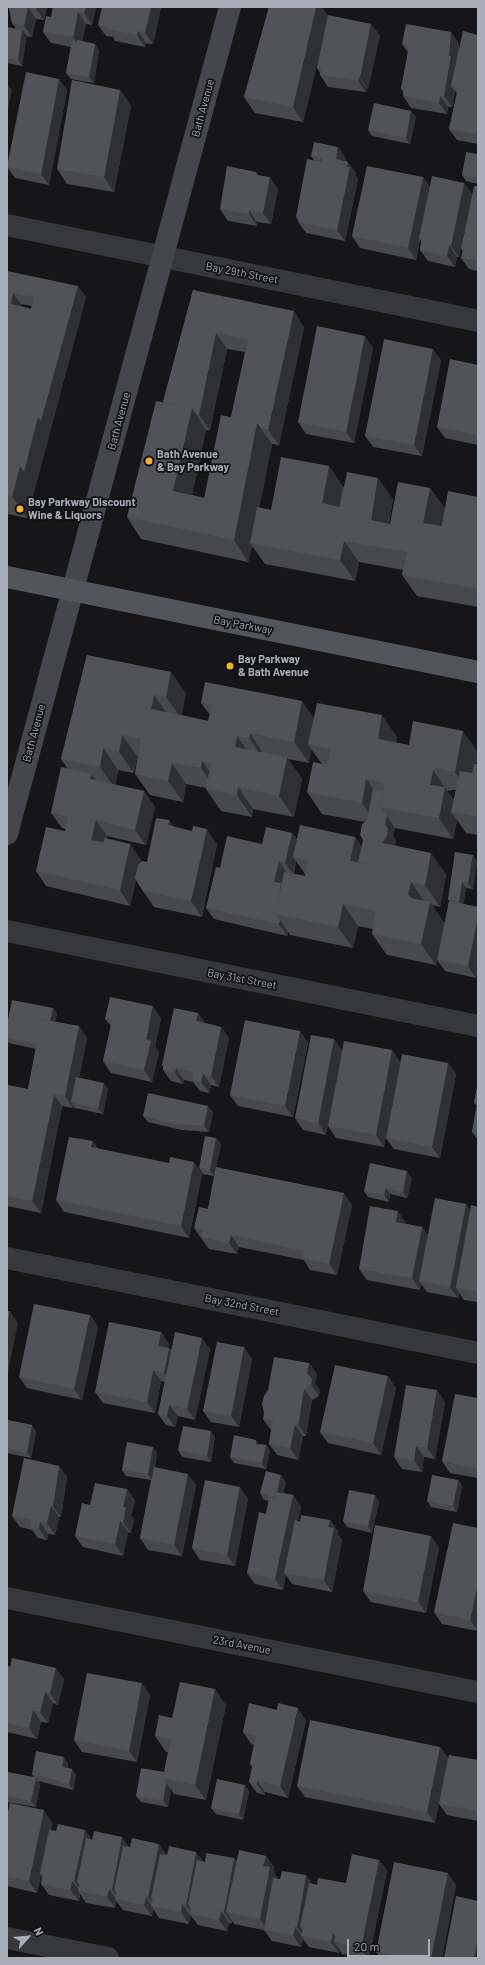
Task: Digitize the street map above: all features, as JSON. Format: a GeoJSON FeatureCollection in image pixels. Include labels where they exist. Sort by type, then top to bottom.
{"type":"FeatureCollection","features":[{"type":"Feature","properties":{"kind":"main road","name":"Bay Parkway"},"geometry":{"type":"LineString","coordinates":[[7,577],[478,672]]}},
{"type":"Feature","properties":{"kind":"street","name":"Bath Avenue"},"geometry":{"type":"LineString","coordinates":[[7,834],[74,591],[230,7]]}},
{"type":"Feature","properties":{"kind":"street","name":"Bay 29th Street"},"geometry":{"type":"LineString","coordinates":[[7,225],[478,321]]}},
{"type":"Feature","properties":{"kind":"street","name":"Bay 31st Street"},"geometry":{"type":"LineString","coordinates":[[7,932],[478,1026]]}},
{"type":"Feature","properties":{"kind":"street","name":"Bay 32nd Street"},"geometry":{"type":"LineString","coordinates":[[7,1258],[478,1353]]}},
{"type":"Feature","properties":{"kind":"street","name":"23rd Avenue"},"geometry":{"type":"LineString","coordinates":[[7,1598],[478,1692]]}},
{"type":"Feature","properties":{"kind":"street"},"geometry":{"type":"LineString","coordinates":[[7,1938],[108,1958]]}},
{"type":"Feature","properties":{"kind":"building"},"geometry":{"type":"Polygon","coordinates":[[[9,7],[28,7],[24,26],[12,23],[9,7]]]}},
{"type":"Feature","properties":{"kind":"building"},"geometry":{"type":"Polygon","coordinates":[[[53,7],[86,7],[84,13],[78,12],[73,37],[43,32],[46,16],[51,17],[53,7]]]}},
{"type":"Feature","properties":{"kind":"building"},"geometry":{"type":"Polygon","coordinates":[[[102,7],[151,7],[145,33],[138,31],[137,35],[107,29],[108,27],[98,25],[102,7]]]}},
{"type":"Feature","properties":{"kind":"building"},"geometry":{"type":"Polygon","coordinates":[[[269,7],[316,7],[293,107],[244,97],[269,7]]]}},
{"type":"Feature","properties":{"kind":"building"},"geometry":{"type":"Polygon","coordinates":[[[328,15],[371,24],[358,81],[320,75],[321,69],[317,68],[328,15]]]}},
{"type":"Feature","properties":{"kind":"building"},"geometry":{"type":"Polygon","coordinates":[[[406,24],[451,32],[449,56],[451,56],[444,96],[440,96],[439,103],[403,96],[404,89],[401,89],[409,46],[402,44],[406,24]]]}},
{"type":"Feature","properties":{"kind":"building"},"geometry":{"type":"Polygon","coordinates":[[[7,27],[22,30],[18,59],[7,58],[7,27]]]}},
{"type":"Feature","properties":{"kind":"building"},"geometry":{"type":"Polygon","coordinates":[[[463,31],[478,35],[478,124],[476,134],[449,129],[458,88],[451,86],[463,31]]]}},
{"type":"Feature","properties":{"kind":"building"},"geometry":{"type":"Polygon","coordinates":[[[77,40],[95,44],[89,77],[66,73],[72,41],[77,42],[77,40]]]}},
{"type":"Feature","properties":{"kind":"building"},"geometry":{"type":"Polygon","coordinates":[[[26,72],[59,79],[41,174],[7,167],[26,72]]]}},
{"type":"Feature","properties":{"kind":"building"},"geometry":{"type":"Polygon","coordinates":[[[72,80],[120,90],[104,177],[57,169],[72,80]]]}},
{"type":"Feature","properties":{"kind":"building"},"geometry":{"type":"Polygon","coordinates":[[[374,103],[411,111],[406,138],[368,130],[374,103]]]}},
{"type":"Feature","properties":{"kind":"building"},"geometry":{"type":"Polygon","coordinates":[[[314,142],[338,147],[336,159],[348,162],[347,167],[350,167],[337,230],[298,222],[299,218],[296,217],[307,159],[322,162],[322,158],[311,156],[314,142]]]}},
{"type":"Feature","properties":{"kind":"building"},"geometry":{"type":"Polygon","coordinates":[[[466,152],[478,154],[478,178],[462,175],[466,152]]]}},
{"type":"Feature","properties":{"kind":"building"},"geometry":{"type":"Polygon","coordinates":[[[227,166],[256,172],[256,175],[270,177],[263,213],[249,210],[249,214],[220,209],[227,166]]]}},
{"type":"Feature","properties":{"kind":"building"},"geometry":{"type":"Polygon","coordinates":[[[367,166],[423,177],[408,248],[352,236],[367,166]]]}},
{"type":"Feature","properties":{"kind":"building"},"geometry":{"type":"Polygon","coordinates":[[[432,176],[464,183],[451,246],[449,245],[447,256],[420,250],[422,240],[419,239],[432,176]]]}},
{"type":"Feature","properties":{"kind":"building"},"geometry":{"type":"Polygon","coordinates":[[[474,186],[478,186],[478,261],[461,258],[463,249],[461,249],[474,186]]]}},
{"type":"Feature","properties":{"kind":"building"},"geometry":{"type":"Polygon","coordinates":[[[7,271],[78,286],[41,421],[38,417],[7,411],[7,271]],[[13,293],[11,304],[31,309],[34,297],[13,293]]]}},
{"type":"Feature","properties":{"kind":"building"},"geometry":{"type":"Polygon","coordinates":[[[193,290],[294,311],[268,430],[261,428],[257,423],[231,417],[248,340],[216,333],[199,415],[196,414],[192,408],[163,402],[193,290]]]}},
{"type":"Feature","properties":{"kind":"building"},"geometry":{"type":"Polygon","coordinates":[[[317,326],[365,336],[346,432],[298,422],[317,326]]]}},
{"type":"Feature","properties":{"kind":"building"},"geometry":{"type":"Polygon","coordinates":[[[384,339],[433,349],[414,445],[365,436],[384,339]]]}},
{"type":"Feature","properties":{"kind":"building"},"geometry":{"type":"Polygon","coordinates":[[[450,359],[478,365],[478,435],[437,427],[450,359]]]}},
{"type":"Feature","properties":{"kind":"building"},"geometry":{"type":"Polygon","coordinates":[[[156,401],[192,408],[173,491],[204,498],[221,415],[257,423],[234,540],[127,517],[156,401]]]}},
{"type":"Feature","properties":{"kind":"building"},"geometry":{"type":"Polygon","coordinates":[[[7,411],[38,417],[24,472],[20,466],[7,464],[7,411]]]}},
{"type":"Feature","properties":{"kind":"building"},"geometry":{"type":"Polygon","coordinates":[[[281,457],[329,466],[322,503],[340,507],[347,472],[378,478],[371,520],[390,524],[398,482],[430,488],[423,523],[442,526],[448,491],[478,497],[478,589],[402,575],[407,552],[344,541],[340,560],[250,543],[257,507],[271,510],[281,457]]]}},
{"type":"Feature","properties":{"kind":"building"},"geometry":{"type":"Polygon","coordinates":[[[7,464],[20,466],[12,496],[7,495],[7,464]]]}},
{"type":"Feature","properties":{"kind":"building"},"geometry":{"type":"Polygon","coordinates":[[[87,655],[171,672],[166,697],[154,695],[151,709],[208,721],[212,705],[201,703],[205,682],[302,701],[294,742],[250,733],[249,738],[237,736],[235,747],[287,757],[279,796],[238,787],[237,795],[206,789],[211,763],[202,761],[201,768],[172,763],[168,781],[135,774],[141,738],[122,735],[119,752],[103,748],[100,767],[61,759],[87,655]]]}},
{"type":"Feature","properties":{"kind":"building"},"geometry":{"type":"Polygon","coordinates":[[[317,703],[382,715],[378,739],[409,745],[413,721],[463,731],[455,772],[437,768],[433,770],[430,785],[445,787],[439,818],[380,807],[385,783],[366,779],[362,803],[307,792],[313,762],[328,765],[330,749],[308,744],[317,703]]]}},
{"type":"Feature","properties":{"kind":"building"},"geometry":{"type":"Polygon","coordinates":[[[474,764],[478,765],[478,817],[451,812],[460,771],[472,773],[474,764]]]}},
{"type":"Feature","properties":{"kind":"building"},"geometry":{"type":"Polygon","coordinates":[[[61,767],[91,774],[90,779],[144,791],[135,830],[96,820],[91,840],[103,842],[105,838],[130,844],[120,890],[36,871],[46,827],[65,831],[68,817],[51,813],[61,767]]]}},
{"type":"Feature","properties":{"kind":"building"},"geometry":{"type":"Polygon","coordinates":[[[373,789],[383,791],[380,807],[387,816],[385,824],[388,829],[387,836],[382,843],[373,841],[368,864],[358,862],[363,840],[360,835],[362,824],[367,821],[373,789]]]}},
{"type":"Feature","properties":{"kind":"building"},"geometry":{"type":"Polygon","coordinates":[[[156,818],[169,820],[168,825],[192,831],[193,826],[207,829],[191,901],[143,891],[135,878],[138,865],[142,861],[147,862],[156,818]]]}},
{"type":"Feature","properties":{"kind":"building"},"geometry":{"type":"Polygon","coordinates":[[[300,825],[355,837],[350,861],[368,864],[373,841],[431,853],[425,885],[411,882],[408,894],[411,898],[430,902],[421,944],[372,934],[376,911],[343,904],[338,927],[275,914],[284,872],[305,876],[308,860],[293,857],[300,825]]]}},
{"type":"Feature","properties":{"kind":"building"},"geometry":{"type":"Polygon","coordinates":[[[266,827],[292,833],[285,863],[279,861],[274,882],[281,883],[275,914],[280,920],[279,924],[206,908],[216,867],[220,868],[227,836],[262,844],[266,827]]]}},
{"type":"Feature","properties":{"kind":"building"},"geometry":{"type":"Polygon","coordinates":[[[455,852],[473,855],[468,883],[462,882],[459,901],[448,899],[455,852]]]}},
{"type":"Feature","properties":{"kind":"building"},"geometry":{"type":"Polygon","coordinates":[[[449,901],[478,907],[478,916],[468,966],[437,960],[449,901]]]}},
{"type":"Feature","properties":{"kind":"building"},"geometry":{"type":"Polygon","coordinates":[[[110,997],[153,1006],[146,1039],[151,1041],[144,1070],[103,1061],[112,1020],[105,1019],[110,997]]]}},
{"type":"Feature","properties":{"kind":"building"},"geometry":{"type":"Polygon","coordinates":[[[12,1000],[53,1008],[50,1020],[41,1019],[37,1044],[7,1038],[7,1024],[12,1000]]]}},
{"type":"Feature","properties":{"kind":"building"},"geometry":{"type":"Polygon","coordinates":[[[174,1008],[198,1013],[196,1021],[221,1027],[211,1076],[203,1074],[201,1082],[192,1080],[193,1072],[176,1068],[175,1073],[163,1070],[164,1065],[162,1065],[174,1008]]]}},
{"type":"Feature","properties":{"kind":"building"},"geometry":{"type":"Polygon","coordinates":[[[41,1019],[79,1026],[65,1096],[54,1095],[32,1201],[7,1196],[7,1085],[28,1089],[41,1019]]]}},
{"type":"Feature","properties":{"kind":"building"},"geometry":{"type":"Polygon","coordinates":[[[245,1020],[300,1031],[285,1106],[230,1095],[245,1020]]]}},
{"type":"Feature","properties":{"kind":"building"},"geometry":{"type":"Polygon","coordinates":[[[311,1035],[334,1039],[318,1123],[295,1118],[311,1035]]]}},
{"type":"Feature","properties":{"kind":"building"},"geometry":{"type":"Polygon","coordinates":[[[344,1041],[392,1050],[376,1135],[328,1126],[344,1041]]]}},
{"type":"Feature","properties":{"kind":"building"},"geometry":{"type":"Polygon","coordinates":[[[402,1054],[448,1063],[432,1147],[386,1138],[402,1054]]]}},
{"type":"Feature","properties":{"kind":"building"},"geometry":{"type":"Polygon","coordinates":[[[76,1077],[104,1083],[98,1108],[71,1102],[76,1077]]]}},
{"type":"Feature","properties":{"kind":"building"},"geometry":{"type":"Polygon","coordinates":[[[478,1082],[478,1133],[472,1132],[477,1103],[474,1103],[478,1082]]]}},
{"type":"Feature","properties":{"kind":"building"},"geometry":{"type":"Polygon","coordinates":[[[148,1093],[208,1106],[204,1126],[177,1124],[143,1116],[148,1093]]]}},
{"type":"Feature","properties":{"kind":"building"},"geometry":{"type":"Polygon","coordinates":[[[205,1136],[216,1138],[210,1170],[199,1168],[205,1136]]]}},
{"type":"Feature","properties":{"kind":"building"},"geometry":{"type":"Polygon","coordinates":[[[69,1137],[93,1141],[91,1147],[169,1163],[170,1157],[194,1162],[181,1226],[56,1200],[69,1137]]]}},
{"type":"Feature","properties":{"kind":"building"},"geometry":{"type":"Polygon","coordinates":[[[370,1163],[407,1171],[403,1192],[386,1188],[384,1195],[364,1191],[370,1163]]]}},
{"type":"Feature","properties":{"kind":"building"},"geometry":{"type":"Polygon","coordinates":[[[216,1167],[344,1193],[329,1264],[302,1258],[304,1251],[231,1235],[229,1243],[201,1237],[203,1230],[194,1228],[199,1207],[208,1209],[216,1167]]]}},
{"type":"Feature","properties":{"kind":"building"},"geometry":{"type":"Polygon","coordinates":[[[435,1198],[466,1204],[450,1287],[419,1281],[435,1198]]]}},
{"type":"Feature","properties":{"kind":"building"},"geometry":{"type":"Polygon","coordinates":[[[471,1205],[478,1207],[478,1292],[456,1288],[471,1205]]]}},
{"type":"Feature","properties":{"kind":"building"},"geometry":{"type":"Polygon","coordinates":[[[370,1206],[398,1211],[396,1222],[422,1227],[412,1278],[359,1269],[370,1206]]]}},
{"type":"Feature","properties":{"kind":"building"},"geometry":{"type":"Polygon","coordinates":[[[34,1304],[90,1315],[74,1389],[19,1377],[34,1304]]]}},
{"type":"Feature","properties":{"kind":"building"},"geometry":{"type":"Polygon","coordinates":[[[7,1311],[10,1311],[7,1326],[7,1311]]]}},
{"type":"Feature","properties":{"kind":"building"},"geometry":{"type":"Polygon","coordinates":[[[109,1322],[161,1332],[158,1346],[169,1348],[164,1373],[153,1370],[147,1402],[95,1392],[109,1322]]]}},
{"type":"Feature","properties":{"kind":"building"},"geometry":{"type":"Polygon","coordinates":[[[175,1332],[202,1338],[187,1409],[169,1405],[167,1416],[158,1414],[175,1332]]]}},
{"type":"Feature","properties":{"kind":"building"},"geometry":{"type":"Polygon","coordinates":[[[217,1342],[244,1347],[231,1416],[203,1411],[217,1342]]]}},
{"type":"Feature","properties":{"kind":"building"},"geometry":{"type":"Polygon","coordinates":[[[274,1357],[309,1363],[307,1373],[312,1379],[311,1384],[304,1389],[298,1425],[295,1425],[290,1448],[269,1444],[273,1420],[263,1419],[264,1413],[262,1404],[264,1396],[268,1390],[274,1357]]]}},
{"type":"Feature","properties":{"kind":"building"},"geometry":{"type":"Polygon","coordinates":[[[335,1365],[388,1376],[373,1443],[320,1432],[335,1365]]]}},
{"type":"Feature","properties":{"kind":"building"},"geometry":{"type":"Polygon","coordinates":[[[406,1385],[437,1390],[427,1448],[416,1446],[414,1460],[394,1457],[406,1385]]]}},
{"type":"Feature","properties":{"kind":"building"},"geometry":{"type":"Polygon","coordinates":[[[455,1394],[478,1398],[478,1469],[442,1461],[455,1394]]]}},
{"type":"Feature","properties":{"kind":"building"},"geometry":{"type":"Polygon","coordinates":[[[7,1420],[32,1425],[27,1452],[7,1448],[7,1420]]]}},
{"type":"Feature","properties":{"kind":"building"},"geometry":{"type":"Polygon","coordinates":[[[183,1426],[211,1431],[207,1456],[178,1450],[183,1426]]]}},
{"type":"Feature","properties":{"kind":"building"},"geometry":{"type":"Polygon","coordinates":[[[234,1435],[256,1440],[256,1444],[266,1445],[262,1463],[230,1457],[234,1435]]]}},
{"type":"Feature","properties":{"kind":"building"},"geometry":{"type":"Polygon","coordinates":[[[127,1442],[153,1447],[148,1474],[122,1470],[127,1442]]]}},
{"type":"Feature","properties":{"kind":"building"},"geometry":{"type":"Polygon","coordinates":[[[24,1458],[59,1466],[53,1506],[51,1506],[47,1523],[40,1522],[39,1529],[30,1527],[32,1520],[12,1516],[24,1458]]]}},
{"type":"Feature","properties":{"kind":"building"},"geometry":{"type":"Polygon","coordinates":[[[154,1467],[188,1474],[174,1545],[140,1538],[154,1467]]]}},
{"type":"Feature","properties":{"kind":"building"},"geometry":{"type":"Polygon","coordinates":[[[266,1471],[281,1475],[275,1497],[260,1493],[266,1471]]]}},
{"type":"Feature","properties":{"kind":"building"},"geometry":{"type":"Polygon","coordinates":[[[432,1475],[458,1480],[453,1506],[427,1501],[432,1475]]]}},
{"type":"Feature","properties":{"kind":"building"},"geometry":{"type":"Polygon","coordinates":[[[205,1480],[240,1487],[227,1555],[192,1548],[205,1480]]]}},
{"type":"Feature","properties":{"kind":"building"},"geometry":{"type":"Polygon","coordinates":[[[95,1483],[127,1489],[123,1507],[126,1508],[123,1522],[120,1521],[115,1544],[75,1536],[82,1503],[90,1505],[95,1483]]]}},
{"type":"Feature","properties":{"kind":"building"},"geometry":{"type":"Polygon","coordinates":[[[349,1490],[375,1495],[368,1526],[343,1521],[349,1490]]]}},
{"type":"Feature","properties":{"kind":"building"},"geometry":{"type":"Polygon","coordinates":[[[276,1492],[293,1495],[275,1579],[247,1573],[259,1512],[266,1514],[269,1498],[275,1499],[276,1492]]]}},
{"type":"Feature","properties":{"kind":"building"},"geometry":{"type":"Polygon","coordinates":[[[301,1515],[330,1520],[328,1527],[334,1528],[324,1580],[284,1573],[295,1520],[300,1522],[301,1515]]]}},
{"type":"Feature","properties":{"kind":"building"},"geometry":{"type":"Polygon","coordinates":[[[453,1523],[478,1528],[478,1583],[470,1620],[434,1612],[453,1523]]]}},
{"type":"Feature","properties":{"kind":"building"},"geometry":{"type":"Polygon","coordinates":[[[375,1525],[431,1536],[418,1602],[363,1591],[375,1525]]]}},
{"type":"Feature","properties":{"kind":"building"},"geometry":{"type":"Polygon","coordinates":[[[12,1658],[56,1668],[50,1693],[45,1692],[40,1712],[33,1710],[29,1728],[7,1723],[7,1666],[10,1667],[12,1658]]]}},
{"type":"Feature","properties":{"kind":"building"},"geometry":{"type":"Polygon","coordinates":[[[87,1673],[142,1683],[129,1751],[74,1740],[87,1673]]]}},
{"type":"Feature","properties":{"kind":"building"},"geometry":{"type":"Polygon","coordinates":[[[180,1682],[215,1689],[195,1785],[163,1778],[171,1739],[155,1736],[159,1715],[172,1718],[180,1682]]]}},
{"type":"Feature","properties":{"kind":"building"},"geometry":{"type":"Polygon","coordinates":[[[249,1703],[277,1710],[278,1703],[298,1708],[280,1786],[257,1781],[257,1784],[249,1782],[253,1764],[250,1764],[256,1736],[243,1732],[249,1703]]]}},
{"type":"Feature","properties":{"kind":"building"},"geometry":{"type":"Polygon","coordinates":[[[310,1720],[440,1747],[427,1812],[297,1786],[310,1720]]]}},
{"type":"Feature","properties":{"kind":"building"},"geometry":{"type":"Polygon","coordinates":[[[36,1751],[64,1757],[62,1767],[72,1769],[69,1784],[32,1774],[36,1751]]]}},
{"type":"Feature","properties":{"kind":"building"},"geometry":{"type":"Polygon","coordinates":[[[449,1755],[478,1760],[478,1811],[439,1804],[449,1755]]]}},
{"type":"Feature","properties":{"kind":"building"},"geometry":{"type":"Polygon","coordinates":[[[141,1768],[164,1772],[163,1778],[166,1783],[163,1801],[136,1796],[141,1768]]]}},
{"type":"Feature","properties":{"kind":"building"},"geometry":{"type":"Polygon","coordinates":[[[7,1772],[36,1778],[31,1801],[7,1796],[7,1772]]]}},
{"type":"Feature","properties":{"kind":"building"},"geometry":{"type":"Polygon","coordinates":[[[217,1779],[245,1785],[239,1814],[211,1808],[217,1779]]]}},
{"type":"Feature","properties":{"kind":"building"},"geometry":{"type":"Polygon","coordinates":[[[10,1803],[44,1810],[29,1881],[7,1877],[7,1816],[10,1803]]]}},
{"type":"Feature","properties":{"kind":"building"},"geometry":{"type":"Polygon","coordinates":[[[58,1824],[85,1830],[74,1881],[72,1881],[70,1890],[41,1884],[43,1874],[40,1873],[49,1830],[56,1831],[58,1824]]]}},
{"type":"Feature","properties":{"kind":"building"},"geometry":{"type":"Polygon","coordinates":[[[94,1831],[122,1837],[112,1889],[109,1889],[107,1897],[78,1891],[80,1883],[77,1882],[86,1838],[92,1840],[94,1831]]]}},
{"type":"Feature","properties":{"kind":"building"},"geometry":{"type":"Polygon","coordinates":[[[132,1838],[159,1844],[148,1897],[146,1896],[144,1905],[115,1899],[117,1891],[114,1890],[123,1846],[130,1847],[132,1838]]]}},
{"type":"Feature","properties":{"kind":"building"},"geometry":{"type":"Polygon","coordinates":[[[169,1846],[196,1852],[186,1905],[182,1904],[181,1912],[151,1906],[153,1898],[151,1898],[160,1854],[167,1855],[169,1846]]]}},
{"type":"Feature","properties":{"kind":"building"},"geometry":{"type":"Polygon","coordinates":[[[239,1850],[266,1856],[263,1866],[270,1867],[260,1919],[226,1912],[239,1850]]]}},
{"type":"Feature","properties":{"kind":"building"},"geometry":{"type":"Polygon","coordinates":[[[206,1853],[234,1858],[224,1912],[221,1911],[219,1920],[190,1914],[191,1906],[188,1905],[197,1860],[205,1862],[206,1853]]]}},
{"type":"Feature","properties":{"kind":"building"},"geometry":{"type":"Polygon","coordinates":[[[352,1854],[379,1860],[361,1948],[334,1942],[335,1934],[333,1934],[331,1942],[301,1936],[303,1928],[300,1927],[309,1883],[317,1885],[318,1878],[346,1883],[352,1854]]]}},
{"type":"Feature","properties":{"kind":"building"},"geometry":{"type":"Polygon","coordinates":[[[394,1862],[448,1873],[431,1958],[408,1958],[376,1952],[394,1862]]]}},
{"type":"Feature","properties":{"kind":"building"},"geometry":{"type":"Polygon","coordinates":[[[282,1871],[306,1875],[297,1927],[295,1927],[293,1935],[264,1930],[273,1878],[280,1879],[282,1871]]]}},
{"type":"Feature","properties":{"kind":"building"},"geometry":{"type":"Polygon","coordinates":[[[456,1896],[478,1901],[478,1939],[474,1958],[444,1958],[456,1896]]]}},
{"type":"Feature","properties":{"kind":"place","name":"Bath Avenue & Bay Parkway"},"geometry":{"type":"Point","coordinates":[149,461]}},
{"type":"Feature","properties":{"kind":"place","name":"Bay Parkway Discount Wine & Liquors"},"geometry":{"type":"Point","coordinates":[20,509]}},
{"type":"Feature","properties":{"kind":"place","name":"Bay Parkway & Bath Avenue"},"geometry":{"type":"Point","coordinates":[230,666]}}]}
